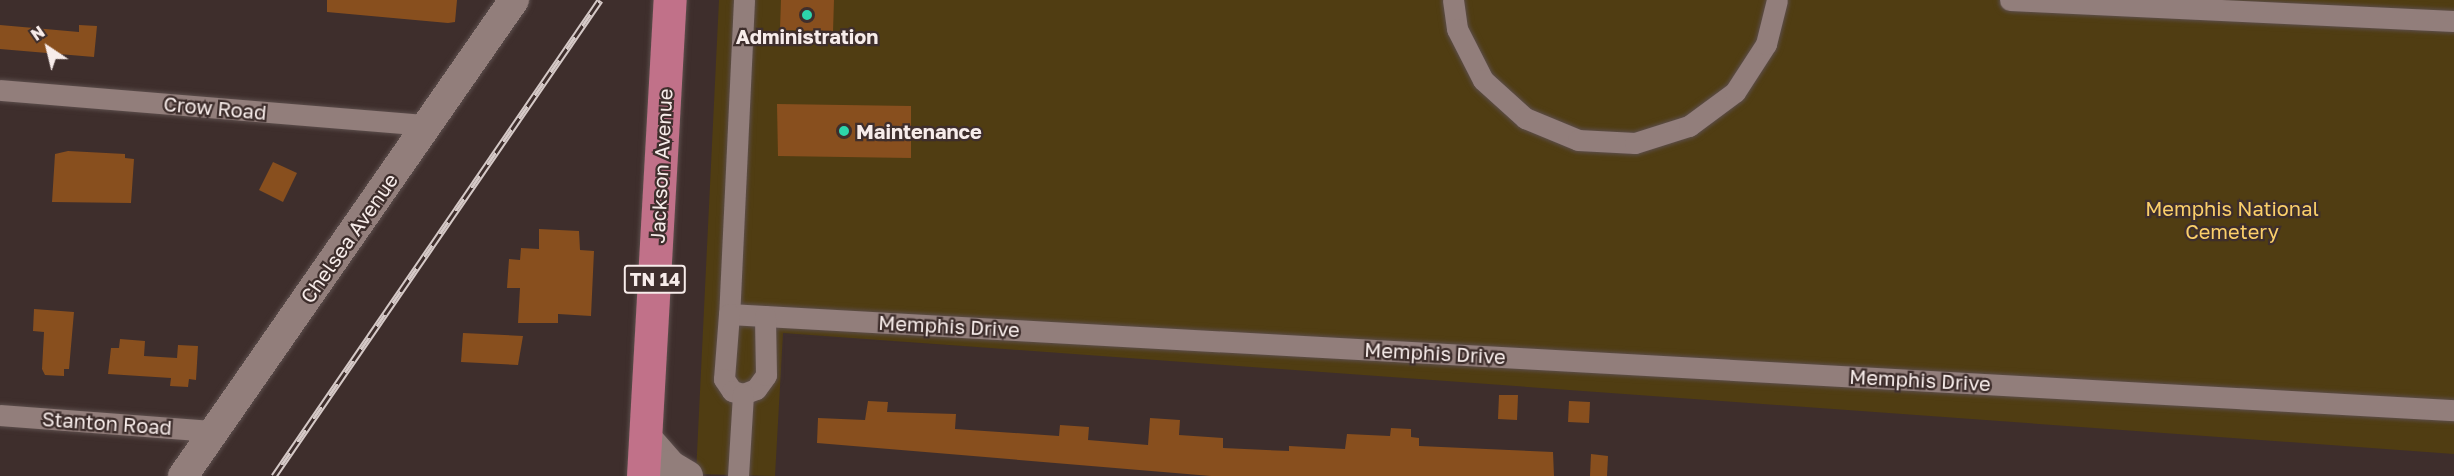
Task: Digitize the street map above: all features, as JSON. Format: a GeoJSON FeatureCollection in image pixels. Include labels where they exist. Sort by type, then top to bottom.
{"type":"FeatureCollection","features":[{"type":"Feature","properties":{"kind":"main road","name":"Chelsea Avenue"},"geometry":{"type":"LineString","coordinates":[[183,476],[514,0]]}},
{"type":"Feature","properties":{"kind":"main road","name":"Jackson Avenue"},"geometry":{"type":"LineString","coordinates":[[643,476],[670,0]]}},
{"type":"Feature","properties":{"kind":"main road"},"geometry":{"type":"LineString","coordinates":[[646,437],[670,465],[688,476]]}},
{"type":"Feature","properties":{"kind":"street"},"geometry":{"type":"LineString","coordinates":[[744,0],[724,379],[732,391],[743,394],[756,389],[766,375],[765,316]]}},
{"type":"Feature","properties":{"kind":"street"},"geometry":{"type":"LineString","coordinates":[[1453,0],[1457,29],[1483,80],[1525,118],[1578,140],[1635,143],[1689,126],[1735,92],[1766,44],[1777,0]]}},
{"type":"Feature","properties":{"kind":"street"},"geometry":{"type":"LineString","coordinates":[[2010,0],[2454,21]]}},
{"type":"Feature","properties":{"kind":"street","name":"Crow Road"},"geometry":{"type":"LineString","coordinates":[[0,90],[429,124]]}},
{"type":"Feature","properties":{"kind":"street","name":"Memphis Drive"},"geometry":{"type":"LineString","coordinates":[[729,314],[2454,410]]}},
{"type":"Feature","properties":{"kind":"street"},"geometry":{"type":"LineString","coordinates":[[738,476],[743,394]]}},
{"type":"Feature","properties":{"kind":"street","name":"Stanton Road"},"geometry":{"type":"LineString","coordinates":[[0,415],[214,430]]}},
{"type":"Feature","properties":{"kind":"green space","name":"Memphis National Cemetery"},"geometry":{"type":"Polygon","coordinates":[[[719,0],[2454,0],[2454,454],[783,333],[775,476],[696,474],[719,0]]]}},
{"type":"Feature","properties":{"kind":"building"},"geometry":{"type":"Polygon","coordinates":[[[327,0],[457,0],[455,22],[448,23],[327,12],[327,0]]]}},
{"type":"Feature","properties":{"kind":"building","name":"Administration"},"geometry":{"type":"Polygon","coordinates":[[[781,0],[834,0],[833,31],[780,30],[781,0]]]}},
{"type":"Feature","properties":{"kind":"building"},"geometry":{"type":"Polygon","coordinates":[[[0,25],[79,32],[79,25],[97,26],[94,57],[0,49],[0,25]]]}},
{"type":"Feature","properties":{"kind":"building","name":"Maintenance"},"geometry":{"type":"Polygon","coordinates":[[[777,104],[911,106],[911,158],[778,156],[777,104]]]}},
{"type":"Feature","properties":{"kind":"building"},"geometry":{"type":"Polygon","coordinates":[[[68,151],[125,154],[125,158],[134,159],[131,203],[52,202],[55,154],[68,151]]]}},
{"type":"Feature","properties":{"kind":"building"},"geometry":{"type":"Polygon","coordinates":[[[273,162],[297,173],[283,202],[259,190],[273,162]]]}},
{"type":"Feature","properties":{"kind":"building"},"geometry":{"type":"Polygon","coordinates":[[[539,229],[579,231],[580,250],[594,251],[591,316],[558,314],[558,323],[518,323],[520,288],[507,288],[509,259],[520,260],[521,248],[539,249],[539,229]]]}},
{"type":"Feature","properties":{"kind":"building"},"geometry":{"type":"Polygon","coordinates":[[[34,309],[74,312],[69,369],[64,369],[64,376],[45,375],[42,369],[44,332],[33,331],[34,309]]]}},
{"type":"Feature","properties":{"kind":"building"},"geometry":{"type":"Polygon","coordinates":[[[463,333],[523,336],[518,365],[461,362],[463,333]]]}},
{"type":"Feature","properties":{"kind":"building"},"geometry":{"type":"Polygon","coordinates":[[[120,339],[145,341],[144,356],[177,358],[178,345],[198,346],[196,380],[189,379],[188,387],[170,386],[171,378],[108,374],[111,348],[119,348],[120,339]]]}},
{"type":"Feature","properties":{"kind":"building"},"geometry":{"type":"Polygon","coordinates":[[[1499,395],[1518,395],[1517,420],[1498,419],[1499,395]]]}},
{"type":"Feature","properties":{"kind":"building"},"geometry":{"type":"Polygon","coordinates":[[[868,401],[888,402],[887,412],[956,414],[955,429],[1059,436],[1060,425],[1089,427],[1088,440],[1148,445],[1150,418],[1180,420],[1179,435],[1223,438],[1223,448],[1289,451],[1289,446],[1345,449],[1347,434],[1390,436],[1391,428],[1411,429],[1411,437],[1419,438],[1419,446],[1553,452],[1554,476],[1211,476],[817,443],[818,418],[865,420],[868,401]]]}},
{"type":"Feature","properties":{"kind":"building"},"geometry":{"type":"Polygon","coordinates":[[[1569,401],[1590,402],[1589,423],[1568,422],[1569,401]]]}},
{"type":"Feature","properties":{"kind":"building"},"geometry":{"type":"Polygon","coordinates":[[[1591,454],[1608,456],[1607,476],[1590,476],[1591,454]]]}},
{"type":"Feature","properties":{"kind":"railway"},"geometry":{"type":"LineString","coordinates":[[274,476],[600,0]]}},
{"type":"Feature","properties":{"kind":"place","name":"Administration"},"geometry":{"type":"Point","coordinates":[807,15]}},
{"type":"Feature","properties":{"kind":"place","name":"Maintenance"},"geometry":{"type":"Point","coordinates":[844,131]}}]}
